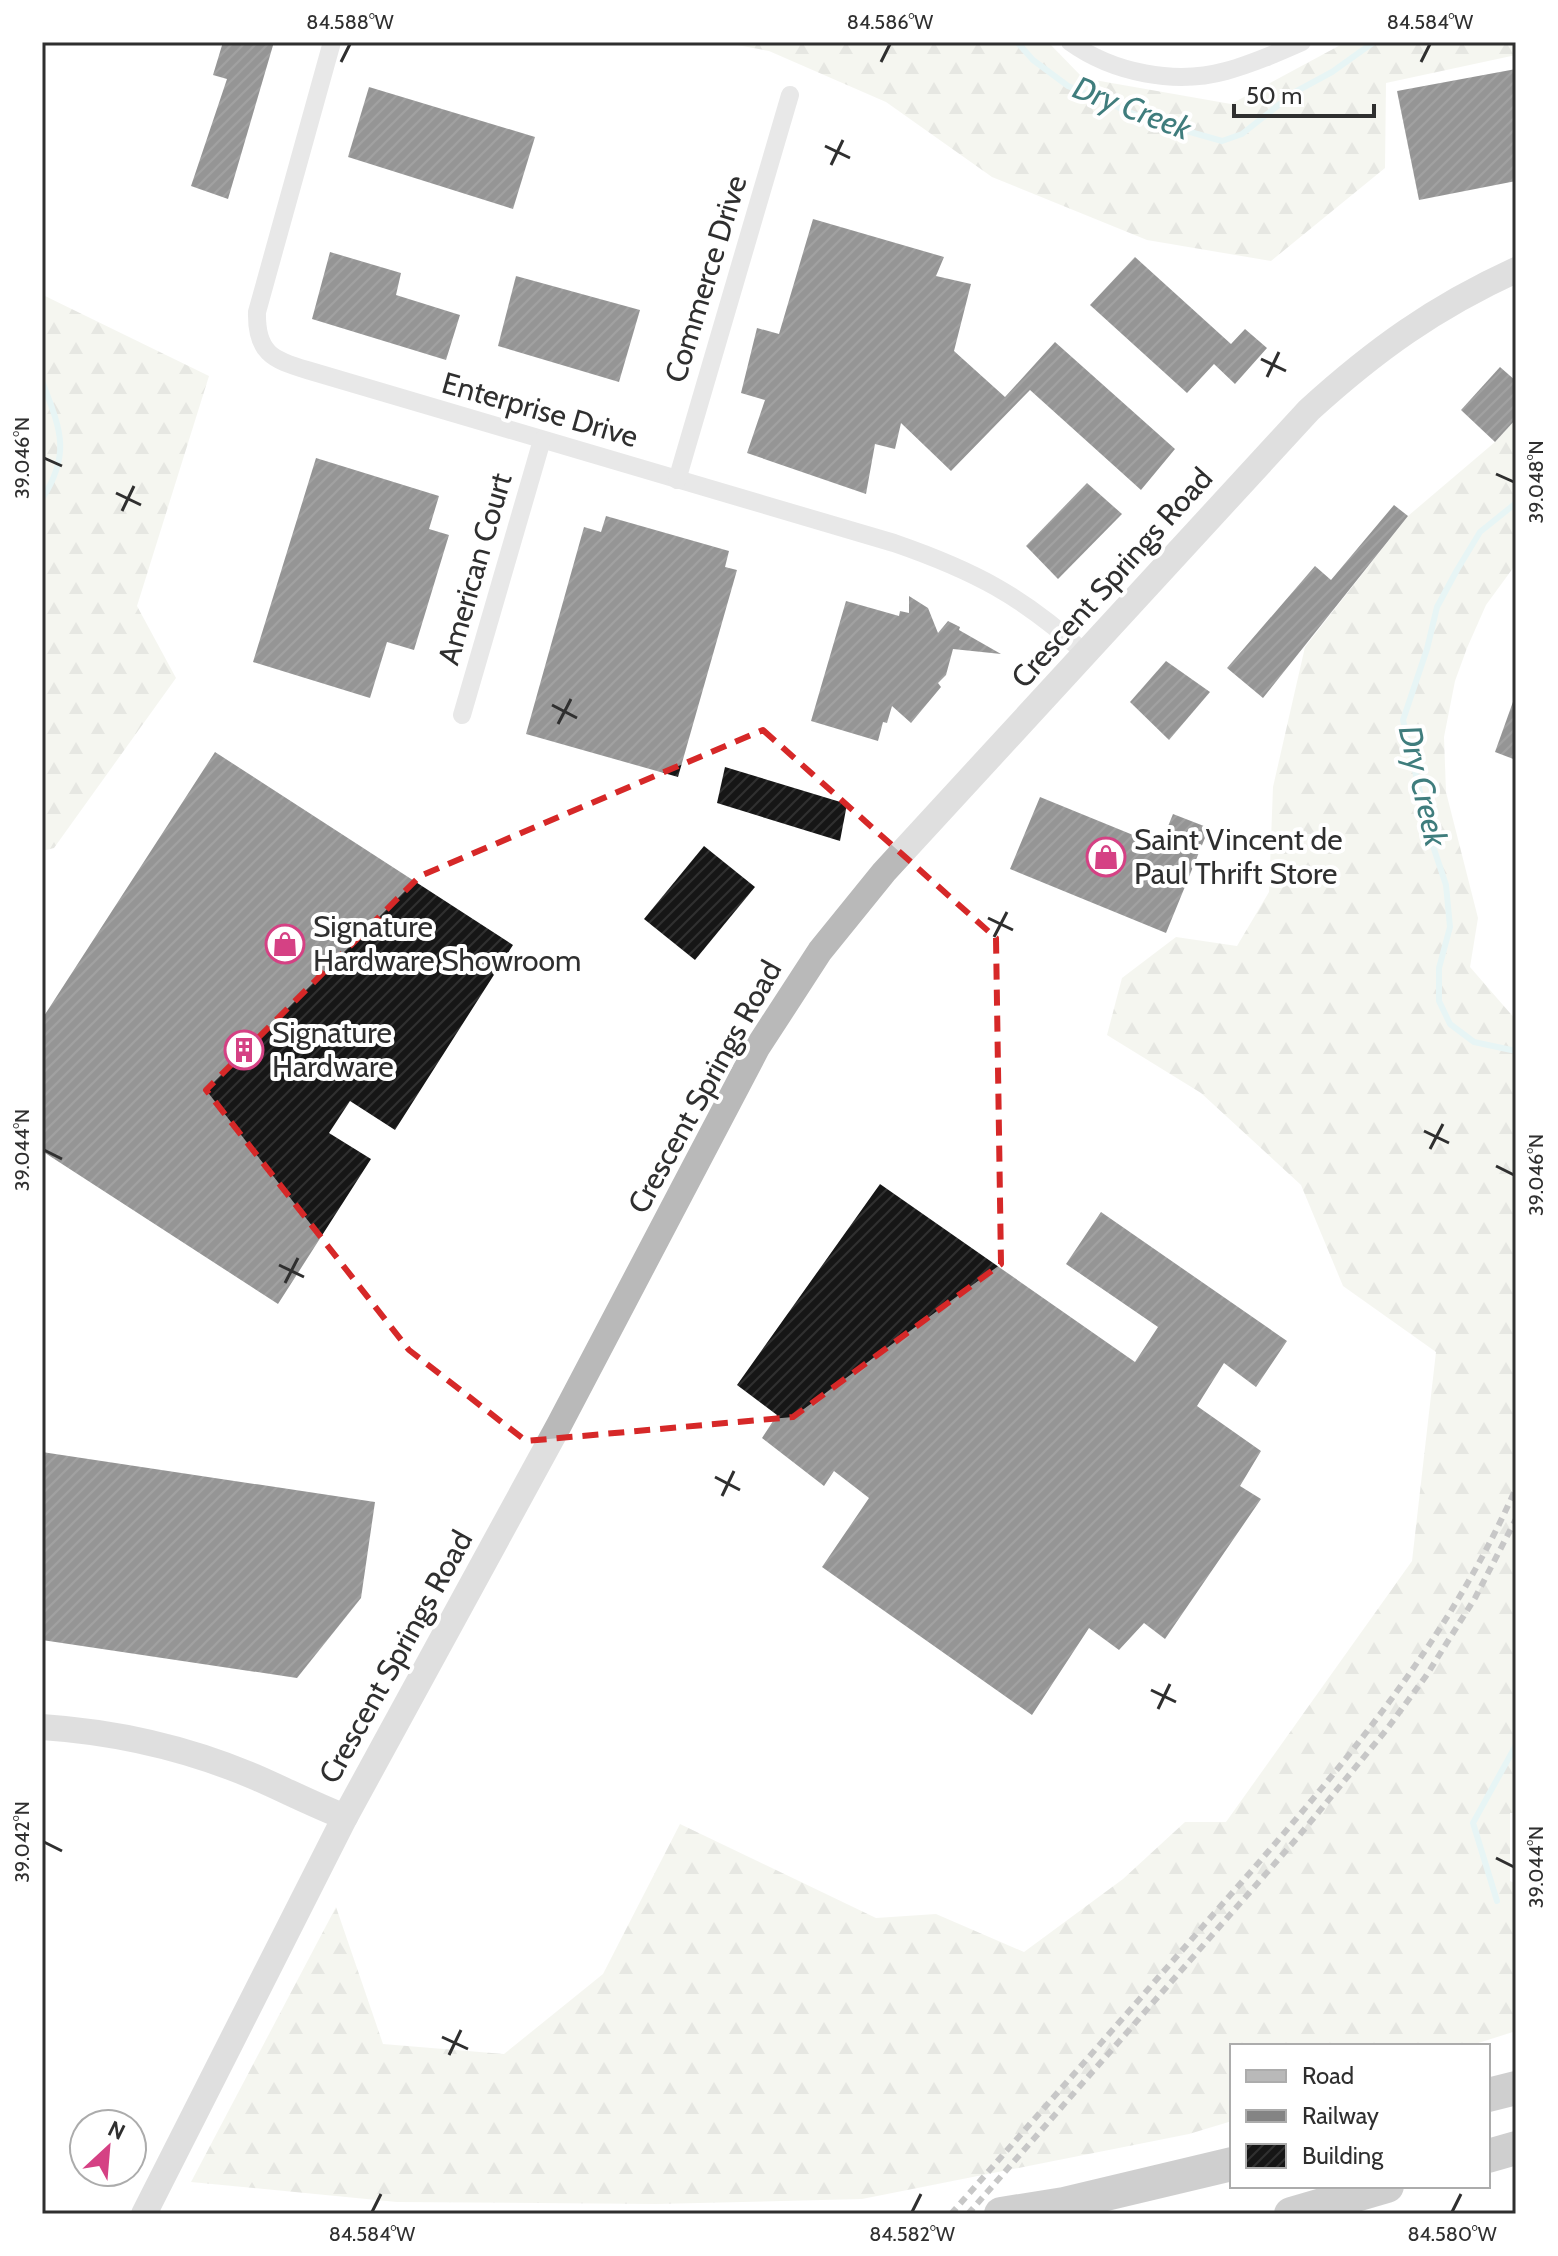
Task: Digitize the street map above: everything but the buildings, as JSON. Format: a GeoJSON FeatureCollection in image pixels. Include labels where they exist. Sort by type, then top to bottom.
{"type":"FeatureCollection","features":[{"type":"Feature","properties":{"kind":"highway"},"geometry":{"type":"LineString","coordinates":[[1490,2094],[1516,2088]]}},
{"type":"Feature","properties":{"kind":"highway"},"geometry":{"type":"LineString","coordinates":[[1490,2155],[1516,2148]]}},
{"type":"Feature","properties":{"kind":"highway"},"geometry":{"type":"LineString","coordinates":[[1001,2214],[1064,2204],[1230,2164]]}},
{"type":"Feature","properties":{"kind":"highway"},"geometry":{"type":"LineString","coordinates":[[1291,2214],[1380,2188]]}},
{"type":"Feature","properties":{"kind":"main road","name":"Crescent Springs Road"},"geometry":{"type":"LineString","coordinates":[[144,2214],[345,1817],[559,1425],[757,1048],[820,951],[862,898],[1284,436],[1350,373],[1413,325],[1470,291],[1516,270]]}},
{"type":"Feature","properties":{"kind":"main road"},"geometry":{"type":"LineString","coordinates":[[42,1727],[123,1735],[181,1750],[255,1777],[345,1817]]}},
{"type":"Feature","properties":{"kind":"street","name":"Enterprise Drive"},"geometry":{"type":"LineString","coordinates":[[332,42],[257,312],[259,339],[265,350],[283,363],[894,543],[954,564],[1024,603],[1086,654]]}},
{"type":"Feature","properties":{"kind":"street"},"geometry":{"type":"LineString","coordinates":[[1070,42],[1132,71],[1196,77],[1246,65],[1302,42]]}},
{"type":"Feature","properties":{"kind":"street","name":"Commerce Drive"},"geometry":{"type":"LineString","coordinates":[[677,480],[790,95]]}},
{"type":"Feature","properties":{"kind":"street","name":"American Court"},"geometry":{"type":"LineString","coordinates":[[462,715],[542,440]]}},
{"type":"Feature","properties":{"kind":"highlighted area"},"geometry":{"type":"Polygon","coordinates":[[[763,730],[996,938],[1001,1264],[793,1417],[526,1441],[409,1350],[206,1090],[420,876],[763,730]]]}},
{"type":"Feature","properties":{"kind":"green space"},"geometry":{"type":"Polygon","coordinates":[[[721,42],[1048,42],[1083,78],[1231,104],[1346,42],[1516,42],[1516,55],[1386,83],[1385,168],[1271,261],[1147,240],[992,177],[886,102],[769,51],[721,42]]]}},
{"type":"Feature","properties":{"kind":"green space"},"geometry":{"type":"Polygon","coordinates":[[[42,289],[45,296],[209,376],[137,606],[176,678],[54,848],[42,851],[42,289]]]}},
{"type":"Feature","properties":{"kind":"green space"},"geometry":{"type":"Polygon","coordinates":[[[1516,419],[1516,564],[1486,605],[1467,648],[1455,681],[1444,737],[1446,792],[1478,918],[1470,967],[1516,1020],[1516,1813],[1510,1813],[1510,1881],[1516,1884],[1516,2031],[1475,2044],[1230,2044],[1230,2122],[1189,2134],[862,2199],[656,2204],[397,2202],[191,2182],[336,1907],[383,2044],[504,2054],[603,1974],[680,1824],[876,1918],[936,1914],[1024,1952],[1123,1879],[1185,1822],[1226,1822],[1412,1561],[1436,1352],[1343,1286],[1301,1185],[1201,1093],[1107,1035],[1122,978],[1176,937],[1237,946],[1269,892],[1273,787],[1305,647],[1408,516],[1495,442],[1516,419]]]}},
{"type":"Feature","properties":{"kind":"waterway","name":"Dry Creek"},"geometry":{"type":"LineString","coordinates":[[1017,42],[1033,60],[1068,86],[1148,120],[1222,141],[1242,134],[1295,92],[1332,72],[1374,42]]}},
{"type":"Feature","properties":{"kind":"waterway","name":"Dry Creek"},"geometry":{"type":"LineString","coordinates":[[42,381],[60,440],[57,467],[42,499]]}},
{"type":"Feature","properties":{"kind":"waterway","name":"Dry Creek"},"geometry":{"type":"LineString","coordinates":[[1516,503],[1480,532],[1437,607],[1427,649],[1403,720],[1432,843],[1446,885],[1450,927],[1439,968],[1439,1001],[1450,1024],[1474,1042],[1516,1051]]}},
{"type":"Feature","properties":{"kind":"waterway","name":"Dry Creek"},"geometry":{"type":"LineString","coordinates":[[1497,1901],[1473,1823],[1516,1745]]}},
{"type":"Feature","properties":{"kind":"railway"},"geometry":{"type":"LineString","coordinates":[[951,2214],[1340,1766],[1419,1660],[1454,1605],[1487,1548],[1516,1488]]}},
{"type":"Feature","properties":{"kind":"railway"},"geometry":{"type":"LineString","coordinates":[[968,2214],[1298,1837],[1387,1729],[1426,1676],[1475,1598],[1516,1519]]}},
{"type":"Feature","properties":{"kind":"place","name":"Saint Vincent de Paul Thrift Store"},"geometry":{"type":"Point","coordinates":[1106,857]}},
{"type":"Feature","properties":{"kind":"place","name":"Signature Hardware Showroom"},"geometry":{"type":"Point","coordinates":[285,944]}},
{"type":"Feature","properties":{"kind":"place","name":"Signature Hardware"},"geometry":{"type":"Point","coordinates":[244,1050]}}]}
